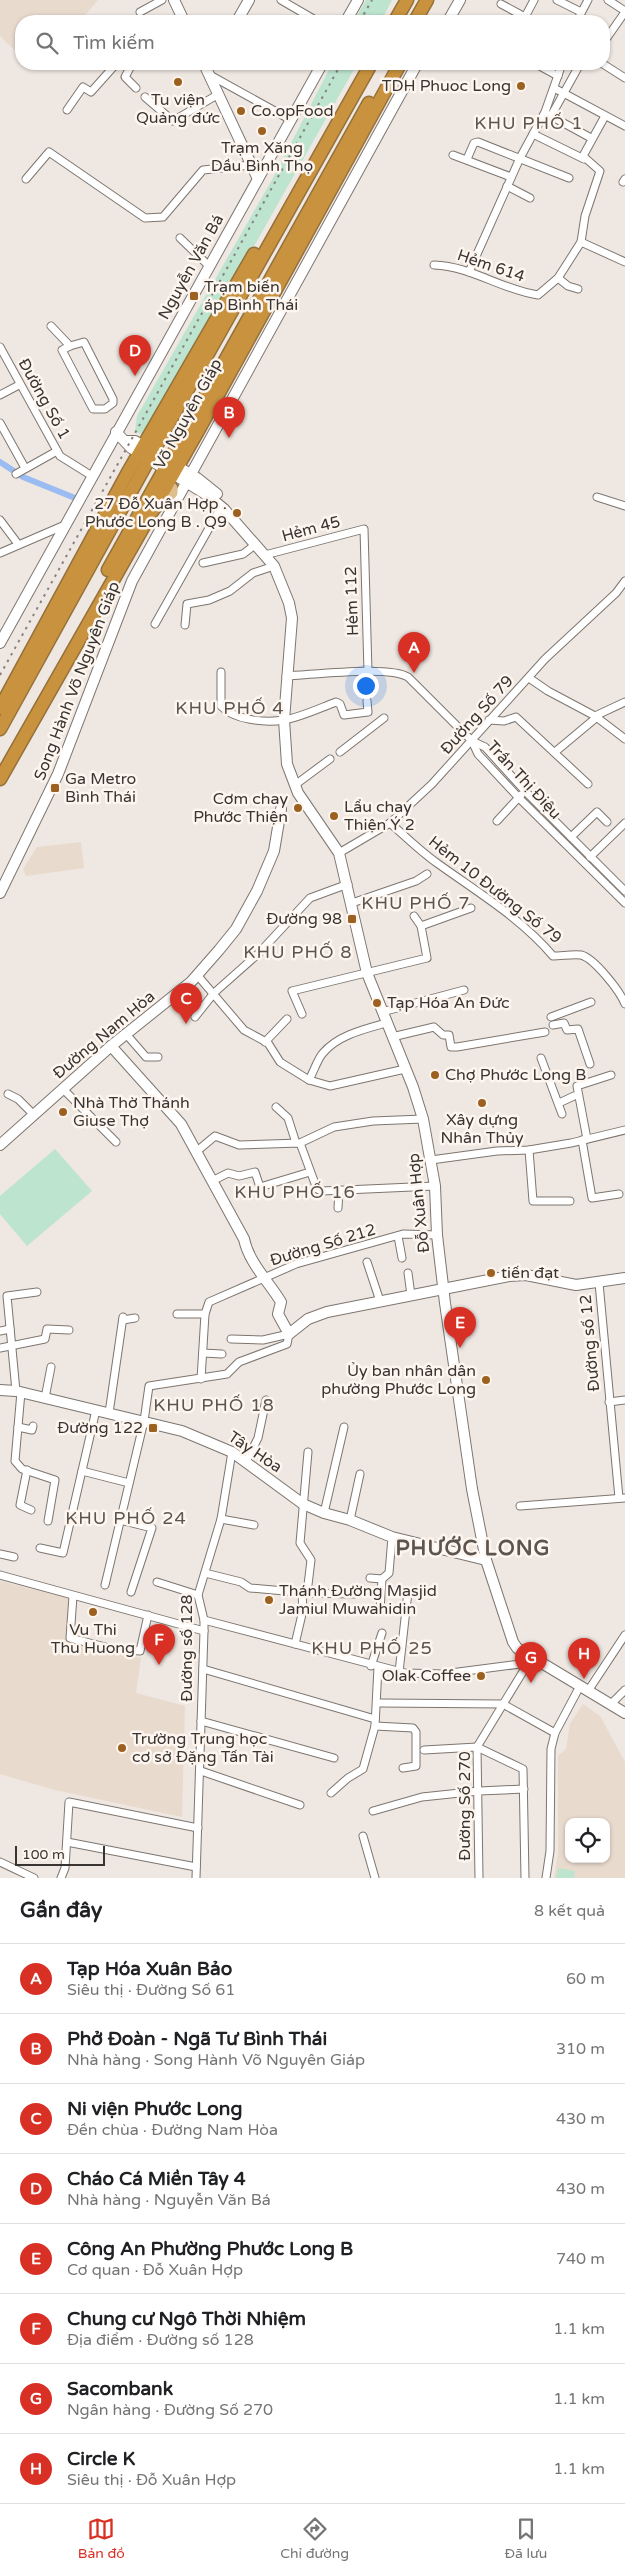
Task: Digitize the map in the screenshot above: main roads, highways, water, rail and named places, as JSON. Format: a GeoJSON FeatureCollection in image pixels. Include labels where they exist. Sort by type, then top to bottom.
{"type":"FeatureCollection","features":[{"type":"Feature","properties":{"kind":"highway"},"geometry":{"type":"LineString","coordinates":[[391,15],[400,0]]}},
{"type":"Feature","properties":{"kind":"highway"},"geometry":{"type":"LineString","coordinates":[[398,15],[407,0]]}},
{"type":"Feature","properties":{"kind":"highway"},"geometry":{"type":"LineString","coordinates":[[418,15],[427,0]]}},
{"type":"Feature","properties":{"kind":"highway"},"geometry":{"type":"LineString","coordinates":[[426,15],[435,0]]}},
{"type":"Feature","properties":{"kind":"highway","name":"Võ Nguyên Giáp"},"geometry":{"type":"LineString","coordinates":[[0,708],[361,70]]}},
{"type":"Feature","properties":{"kind":"highway","name":"Võ Nguyên Giáp"},"geometry":{"type":"LineString","coordinates":[[0,729],[146,452],[368,70]]}},
{"type":"Feature","properties":{"kind":"highway","name":"Võ Nguyên Giáp"},"geometry":{"type":"LineString","coordinates":[[0,779],[153,510],[198,412],[388,70]]}},
{"type":"Feature","properties":{"kind":"highway","name":"Võ Nguyên Giáp"},"geometry":{"type":"LineString","coordinates":[[0,762],[154,489],[199,429],[397,70]]}},
{"type":"Feature","properties":{"kind":"highway"},"geometry":{"type":"LineString","coordinates":[[198,412],[199,429]]}},
{"type":"Feature","properties":{"kind":"main road"},"geometry":{"type":"LineString","coordinates":[[174,0],[181,15]]}},
{"type":"Feature","properties":{"kind":"main road"},"geometry":{"type":"LineString","coordinates":[[240,15],[249,0]]}},
{"type":"Feature","properties":{"kind":"main road"},"geometry":{"type":"LineString","coordinates":[[349,15],[358,0]]}},
{"type":"Feature","properties":{"kind":"main road"},"geometry":{"type":"LineString","coordinates":[[443,15],[452,0]]}},
{"type":"Feature","properties":{"kind":"main road"},"geometry":{"type":"LineString","coordinates":[[451,15],[460,0]]}},
{"type":"Feature","properties":{"kind":"main road"},"geometry":{"type":"LineString","coordinates":[[206,70],[258,179]]}},
{"type":"Feature","properties":{"kind":"main road","name":"Nguyễn Văn Bá"},"geometry":{"type":"LineString","coordinates":[[0,643],[319,70]]}},
{"type":"Feature","properties":{"kind":"main road","name":"Song Hành Võ Nguyên Giáp"},"geometry":{"type":"LineString","coordinates":[[192,480],[221,434],[278,323],[284,303],[414,70]]}},
{"type":"Feature","properties":{"kind":"main road","name":"Song Hành Võ Nguyên Giáp"},"geometry":{"type":"LineString","coordinates":[[0,893],[58,774],[81,718],[123,601],[156,535],[166,530],[276,319],[289,304],[421,70]]}},
{"type":"Feature","properties":{"kind":"main road","name":"Đỗ Xuân Hợp"},"geometry":{"type":"LineString","coordinates":[[116,432],[127,441],[135,441],[170,470],[192,480],[229,508],[250,532],[254,542]]}},
{"type":"Feature","properties":{"kind":"main road","name":"Đỗ Xuân Hợp"},"geometry":{"type":"LineString","coordinates":[[192,480],[221,507],[265,555],[274,566],[287,596],[292,618],[284,720],[287,764],[295,785],[311,814],[339,853],[348,884],[367,973],[423,1119],[436,1186],[437,1235],[443,1288],[472,1489],[486,1560],[513,1642],[530,1660],[612,1703],[625,1713]]}},
{"type":"Feature","properties":{"kind":"main road","name":"Đường Nam Hòa"},"geometry":{"type":"LineString","coordinates":[[0,1145],[111,1046],[198,976],[236,929],[257,891],[274,851],[281,809]]}},
{"type":"Feature","properties":{"kind":"main road"},"geometry":{"type":"LineString","coordinates":[[111,1046],[178,1120],[244,1239],[248,1256],[266,1277],[281,1302],[278,1314],[289,1334],[308,1319],[328,1312],[509,1276],[526,1275],[576,1286],[625,1278]]}},
{"type":"Feature","properties":{"kind":"main road","name":"Tây Hòa"},"geometry":{"type":"LineString","coordinates":[[0,1390],[19,1392],[182,1431],[232,1452],[302,1504],[324,1513],[350,1520],[392,1537],[486,1560]]}},
{"type":"Feature","properties":{"kind":"waterway"},"geometry":{"type":"LineString","coordinates":[[0,462],[23,477],[75,498]]}},
{"type":"Feature","properties":{"kind":"railway"},"geometry":{"type":"LineString","coordinates":[[363,15],[372,0]]}},
{"type":"Feature","properties":{"kind":"railway"},"geometry":{"type":"LineString","coordinates":[[0,675],[338,70]]}},
{"type":"Feature","properties":{"kind":"place","name":"Tu viện Quảng đức"},"geometry":{"type":"Point","coordinates":[178,82]}},
{"type":"Feature","properties":{"kind":"place","name":"TDH Phuoc Long"},"geometry":{"type":"Point","coordinates":[521,86]}},
{"type":"Feature","properties":{"kind":"place","name":"Co.opFood"},"geometry":{"type":"Point","coordinates":[241,111]}},
{"type":"Feature","properties":{"kind":"place","name":"Trạm Xăng Dầu Bình Thọ"},"geometry":{"type":"Point","coordinates":[262,131]}},
{"type":"Feature","properties":{"kind":"place","name":"Trạm biến áp Bình Thái"},"geometry":{"type":"Point","coordinates":[194,296]}},
{"type":"Feature","properties":{"kind":"place","name":"Cháo Cá Miền Tây 4"},"geometry":{"type":"Point","coordinates":[135,376]}},
{"type":"Feature","properties":{"kind":"place","name":"Phở Đoàn - Ngã Tư Bình Thái"},"geometry":{"type":"Point","coordinates":[229,438]}},
{"type":"Feature","properties":{"kind":"place","name":"27 Đỗ Xuân Hợp . Phước Long B . Q9"},"geometry":{"type":"Point","coordinates":[237,513]}},
{"type":"Feature","properties":{"kind":"place","name":"Tạp Hóa Xuân Bảo"},"geometry":{"type":"Point","coordinates":[414,673]}},
{"type":"Feature","properties":{"kind":"place","name":"Ga Metro Bình Thái"},"geometry":{"type":"Point","coordinates":[55,788]}},
{"type":"Feature","properties":{"kind":"place","name":"Cơm chay Phước Thiện"},"geometry":{"type":"Point","coordinates":[298,808]}},
{"type":"Feature","properties":{"kind":"place","name":"Lẩu chay Thiện Ý 2"},"geometry":{"type":"Point","coordinates":[334,816]}},
{"type":"Feature","properties":{"kind":"place","name":"Đường 98"},"geometry":{"type":"Point","coordinates":[352,919]}},
{"type":"Feature","properties":{"kind":"place","name":"Tạp Hóa An Đức"},"geometry":{"type":"Point","coordinates":[377,1003]}},
{"type":"Feature","properties":{"kind":"place","name":"Ni viện Phước Long"},"geometry":{"type":"Point","coordinates":[186,1024]}},
{"type":"Feature","properties":{"kind":"place","name":"Chợ Phước Long B"},"geometry":{"type":"Point","coordinates":[435,1075]}},
{"type":"Feature","properties":{"kind":"place","name":"Xây dựng Nhân Thủy"},"geometry":{"type":"Point","coordinates":[482,1103]}},
{"type":"Feature","properties":{"kind":"place","name":"Nhà Thờ Thánh Giuse Thợ"},"geometry":{"type":"Point","coordinates":[63,1112]}},
{"type":"Feature","properties":{"kind":"place","name":"tiến đạt"},"geometry":{"type":"Point","coordinates":[491,1273]}},
{"type":"Feature","properties":{"kind":"place","name":"Công An Phường Phước Long B"},"geometry":{"type":"Point","coordinates":[460,1348]}},
{"type":"Feature","properties":{"kind":"place","name":"Ủy ban nhân dân phường Phước Long"},"geometry":{"type":"Point","coordinates":[486,1380]}},
{"type":"Feature","properties":{"kind":"place","name":"Đường 122"},"geometry":{"type":"Point","coordinates":[153,1428]}},
{"type":"Feature","properties":{"kind":"place","name":"Thánh Đường Masjid Jamiul Muwahidin"},"geometry":{"type":"Point","coordinates":[269,1600]}},
{"type":"Feature","properties":{"kind":"place","name":"Vu Thi Thu Huong"},"geometry":{"type":"Point","coordinates":[93,1612]}},
{"type":"Feature","properties":{"kind":"place","name":"Chung cư Ngô Thời Nhiệm"},"geometry":{"type":"Point","coordinates":[159,1665]}},
{"type":"Feature","properties":{"kind":"place","name":"Olak Coffee"},"geometry":{"type":"Point","coordinates":[481,1676]}},
{"type":"Feature","properties":{"kind":"place","name":"Circle K"},"geometry":{"type":"Point","coordinates":[584,1679]}},
{"type":"Feature","properties":{"kind":"place","name":"Sacombank"},"geometry":{"type":"Point","coordinates":[531,1683]}},
{"type":"Feature","properties":{"kind":"place","name":"Trường Trung học cơ sở Đặng Tấn Tài"},"geometry":{"type":"Point","coordinates":[122,1748]}},
{"type":"Feature","properties":{"kind":"district","name":"KHU PHỐ 1"},"geometry":{"type":"Point","coordinates":[529,123]}},
{"type":"Feature","properties":{"kind":"district","name":"KHU PHỐ 4"},"geometry":{"type":"Point","coordinates":[230,708]}},
{"type":"Feature","properties":{"kind":"district","name":"KHU PHỐ 7"},"geometry":{"type":"Point","coordinates":[416,903]}},
{"type":"Feature","properties":{"kind":"district","name":"KHU PHỐ 8"},"geometry":{"type":"Point","coordinates":[298,952]}},
{"type":"Feature","properties":{"kind":"district","name":"KHU PHỐ 16"},"geometry":{"type":"Point","coordinates":[295,1192]}},
{"type":"Feature","properties":{"kind":"district","name":"KHU PHỐ 18"},"geometry":{"type":"Point","coordinates":[214,1405]}},
{"type":"Feature","properties":{"kind":"district","name":"KHU PHỐ 24"},"geometry":{"type":"Point","coordinates":[126,1518]}},
{"type":"Feature","properties":{"kind":"district","name":"PHƯỚC LONG"},"geometry":{"type":"Point","coordinates":[473,1548]}},
{"type":"Feature","properties":{"kind":"district","name":"KHU PHỐ 25"},"geometry":{"type":"Point","coordinates":[372,1648]}}]}
